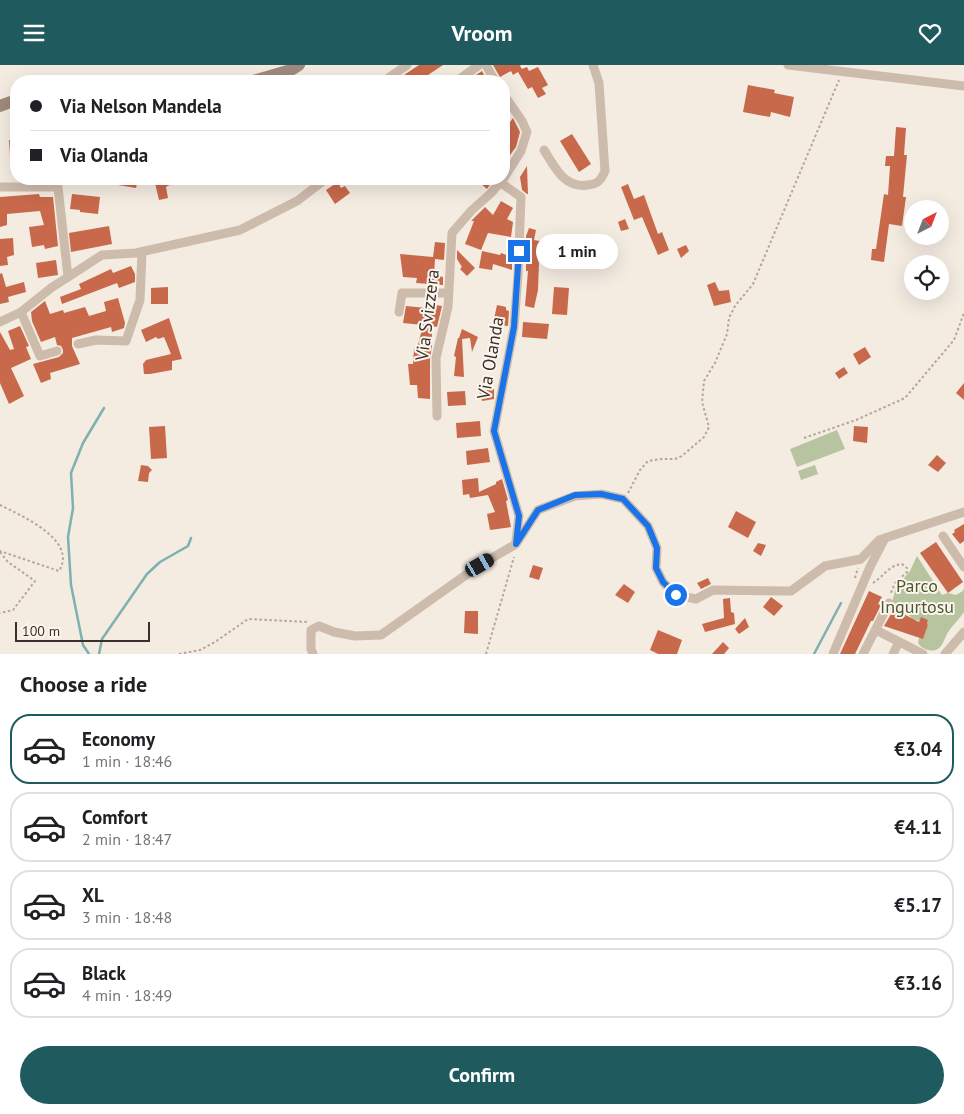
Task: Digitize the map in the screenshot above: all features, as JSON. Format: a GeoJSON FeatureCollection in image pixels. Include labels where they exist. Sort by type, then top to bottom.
{"type":"FeatureCollection","features":[{"type":"Feature","properties":{"kind":"main road"},"geometry":{"type":"LineString","coordinates":[[274,75],[291,70],[299,65]]}},
{"type":"Feature","properties":{"kind":"street"},"geometry":{"type":"LineString","coordinates":[[393,75],[407,65]]}},
{"type":"Feature","properties":{"kind":"street"},"geometry":{"type":"LineString","coordinates":[[465,75],[479,65]]}},
{"type":"Feature","properties":{"kind":"street"},"geometry":{"type":"LineString","coordinates":[[544,150],[565,180],[572,185],[582,187],[595,184],[602,179],[605,171],[599,83],[592,65]]}},
{"type":"Feature","properties":{"kind":"street"},"geometry":{"type":"LineString","coordinates":[[788,65],[964,86]]}},
{"type":"Feature","properties":{"kind":"street","name":"Via Svizzera"},"geometry":{"type":"LineString","coordinates":[[510,105],[527,132],[521,151],[510,168]]}},
{"type":"Feature","properties":{"kind":"street"},"geometry":{"type":"LineString","coordinates":[[0,322],[21,312],[51,288],[102,255],[142,252],[240,229],[297,201],[318,185]]}},
{"type":"Feature","properties":{"kind":"street","name":"Via Svizzera"},"geometry":{"type":"LineString","coordinates":[[437,416],[436,358],[448,307],[452,233],[497,185]]}},
{"type":"Feature","properties":{"kind":"street","name":"Via Olanda"},"geometry":{"type":"LineString","coordinates":[[508,185],[521,197],[518,275],[514,327],[494,431],[519,516],[516,544]]}},
{"type":"Feature","properties":{"kind":"street"},"geometry":{"type":"LineString","coordinates":[[0,187],[58,187],[68,277]]}},
{"type":"Feature","properties":{"kind":"street"},"geometry":{"type":"LineString","coordinates":[[78,344],[96,340],[126,341],[140,300],[142,252]]}},
{"type":"Feature","properties":{"kind":"street"},"geometry":{"type":"LineString","coordinates":[[399,311],[402,293],[448,293]]}},
{"type":"Feature","properties":{"kind":"street"},"geometry":{"type":"LineString","coordinates":[[21,312],[40,356],[57,351]]}},
{"type":"Feature","properties":{"kind":"street"},"geometry":{"type":"LineString","coordinates":[[314,654],[311,649],[311,631],[319,626],[334,632],[355,636],[381,635],[480,565],[516,544],[538,510],[575,495],[601,494],[623,499],[648,526],[657,548],[656,568],[663,582],[676,595],[696,599],[713,590],[791,591],[825,566],[861,559],[879,540],[964,512]]}},
{"type":"Feature","properties":{"kind":"street"},"geometry":{"type":"LineString","coordinates":[[942,536],[964,567]]}},
{"type":"Feature","properties":{"kind":"street"},"geometry":{"type":"LineString","coordinates":[[833,654],[865,580],[886,538]]}},
{"type":"Feature","properties":{"kind":"street"},"geometry":{"type":"LineString","coordinates":[[863,654],[889,603]]}},
{"type":"Feature","properties":{"kind":"street"},"geometry":{"type":"LineString","coordinates":[[876,629],[923,654]]}},
{"type":"Feature","properties":{"kind":"street"},"geometry":{"type":"LineString","coordinates":[[945,654],[964,632]]}},
{"type":"Feature","properties":{"kind":"street"},"geometry":{"type":"LineString","coordinates":[[894,654],[899,642]]}},
{"type":"Feature","properties":{"kind":"path"},"geometry":{"type":"LineString","coordinates":[[623,499],[631,489],[640,470],[648,461],[676,459],[704,437],[709,427],[702,402],[704,381],[716,363],[727,334],[729,318],[735,306],[753,284],[842,72]]}},
{"type":"Feature","properties":{"kind":"path"},"geometry":{"type":"LineString","coordinates":[[804,438],[856,420],[905,398],[954,340],[964,313]]}},
{"type":"Feature","properties":{"kind":"path"},"geometry":{"type":"LineString","coordinates":[[0,505],[38,525],[54,538],[63,552],[64,563],[59,571],[0,551]]}},
{"type":"Feature","properties":{"kind":"path"},"geometry":{"type":"LineString","coordinates":[[486,654],[516,544]]}},
{"type":"Feature","properties":{"kind":"path"},"geometry":{"type":"LineString","coordinates":[[0,551],[8,562],[35,581],[13,610],[0,613]]}},
{"type":"Feature","properties":{"kind":"path"},"geometry":{"type":"LineString","coordinates":[[865,580],[872,584],[884,573],[896,565],[902,564],[907,571],[891,589],[889,603]]}},
{"type":"Feature","properties":{"kind":"path"},"geometry":{"type":"LineString","coordinates":[[179,654],[200,649],[215,642],[248,619],[313,623],[319,626]]}},
{"type":"Feature","properties":{"kind":"green space"},"geometry":{"type":"Polygon","coordinates":[[[837,430],[845,449],[797,467],[790,449],[837,430]]]}},
{"type":"Feature","properties":{"kind":"green space"},"geometry":{"type":"Polygon","coordinates":[[[815,465],[818,474],[801,480],[798,471],[815,465]]]}},
{"type":"Feature","properties":{"kind":"green space","name":"Parco Ingurtosu"},"geometry":{"type":"Polygon","coordinates":[[[917,556],[942,595],[948,593],[956,595],[963,591],[964,588],[964,612],[949,630],[941,646],[935,650],[925,649],[918,643],[919,638],[923,638],[928,620],[921,618],[920,621],[913,619],[903,610],[902,613],[894,609],[893,612],[890,610],[896,587],[910,571],[917,556]]]}},
{"type":"Feature","properties":{"kind":"building"},"geometry":{"type":"Polygon","coordinates":[[[419,65],[443,65],[428,75],[404,75],[419,65]]]}},
{"type":"Feature","properties":{"kind":"building"},"geometry":{"type":"Polygon","coordinates":[[[493,65],[521,65],[522,69],[527,67],[529,71],[538,67],[548,85],[542,88],[546,94],[538,98],[532,87],[528,89],[518,72],[513,75],[511,71],[504,75],[499,75],[493,65]]]}},
{"type":"Feature","properties":{"kind":"building"},"geometry":{"type":"Polygon","coordinates":[[[482,71],[484,75],[476,75],[482,71]]]}},
{"type":"Feature","properties":{"kind":"building"},"geometry":{"type":"Polygon","coordinates":[[[748,85],[775,90],[774,93],[794,97],[790,117],[771,112],[770,117],[743,112],[748,85]]]}},
{"type":"Feature","properties":{"kind":"building"},"geometry":{"type":"Polygon","coordinates":[[[513,118],[520,132],[516,147],[510,155],[510,122],[513,118]]]}},
{"type":"Feature","properties":{"kind":"building"},"geometry":{"type":"Polygon","coordinates":[[[896,127],[906,128],[904,155],[907,155],[903,197],[906,197],[904,200],[902,226],[889,224],[884,262],[871,260],[872,249],[876,249],[884,194],[888,195],[890,166],[885,166],[886,156],[894,156],[896,127]]]}},
{"type":"Feature","properties":{"kind":"building"},"geometry":{"type":"Polygon","coordinates":[[[572,134],[591,164],[579,172],[560,141],[572,134]]]}},
{"type":"Feature","properties":{"kind":"building"},"geometry":{"type":"Polygon","coordinates":[[[527,166],[528,194],[522,190],[520,177],[527,166]]]}},
{"type":"Feature","properties":{"kind":"building"},"geometry":{"type":"Polygon","coordinates":[[[628,184],[634,199],[644,195],[658,234],[662,232],[669,250],[658,255],[642,217],[634,220],[621,187],[628,184]]]}},
{"type":"Feature","properties":{"kind":"building"},"geometry":{"type":"Polygon","coordinates":[[[118,185],[137,185],[136,188],[118,185]]]}},
{"type":"Feature","properties":{"kind":"building"},"geometry":{"type":"Polygon","coordinates":[[[155,185],[170,185],[166,187],[168,198],[159,200],[155,185]]]}},
{"type":"Feature","properties":{"kind":"building"},"geometry":{"type":"Polygon","coordinates":[[[334,185],[340,185],[341,188],[345,186],[350,193],[335,204],[326,190],[334,185]]]}},
{"type":"Feature","properties":{"kind":"building"},"geometry":{"type":"Polygon","coordinates":[[[39,194],[40,197],[53,197],[58,246],[45,249],[44,245],[32,247],[29,227],[44,225],[40,211],[7,214],[7,225],[0,227],[0,197],[39,194]]]}},
{"type":"Feature","properties":{"kind":"building"},"geometry":{"type":"Polygon","coordinates":[[[72,194],[100,197],[98,214],[70,209],[72,194]]]}},
{"type":"Feature","properties":{"kind":"building"},"geometry":{"type":"Polygon","coordinates":[[[501,201],[513,208],[507,219],[513,222],[511,237],[488,233],[481,250],[465,244],[474,221],[471,221],[485,207],[493,215],[501,201]]]}},
{"type":"Feature","properties":{"kind":"building"},"geometry":{"type":"Polygon","coordinates":[[[625,219],[629,229],[621,231],[618,222],[625,219]]]}},
{"type":"Feature","properties":{"kind":"building"},"geometry":{"type":"Polygon","coordinates":[[[109,226],[112,244],[71,252],[69,233],[109,226]]]}},
{"type":"Feature","properties":{"kind":"building"},"geometry":{"type":"Polygon","coordinates":[[[529,228],[536,230],[534,240],[545,242],[541,256],[537,257],[539,263],[538,290],[534,308],[525,306],[528,271],[526,271],[526,236],[529,228]]]}},
{"type":"Feature","properties":{"kind":"building"},"geometry":{"type":"Polygon","coordinates":[[[13,238],[14,255],[7,257],[8,265],[0,266],[0,239],[13,238]]]}},
{"type":"Feature","properties":{"kind":"building"},"geometry":{"type":"Polygon","coordinates":[[[435,242],[445,243],[444,260],[435,259],[434,275],[443,277],[443,285],[416,283],[417,278],[403,277],[400,254],[433,257],[435,242]]]}},
{"type":"Feature","properties":{"kind":"building"},"geometry":{"type":"Polygon","coordinates":[[[686,245],[689,251],[681,258],[677,249],[686,245]]]}},
{"type":"Feature","properties":{"kind":"building"},"geometry":{"type":"Polygon","coordinates":[[[457,250],[475,268],[467,276],[460,269],[462,267],[457,259],[457,250]]]}},
{"type":"Feature","properties":{"kind":"building"},"geometry":{"type":"Polygon","coordinates":[[[482,251],[500,255],[501,253],[512,257],[512,270],[493,264],[492,270],[479,268],[482,251]]]}},
{"type":"Feature","properties":{"kind":"building"},"geometry":{"type":"Polygon","coordinates":[[[56,260],[58,275],[38,278],[36,263],[56,260]]]}},
{"type":"Feature","properties":{"kind":"building"},"geometry":{"type":"Polygon","coordinates":[[[131,266],[135,274],[135,282],[119,288],[117,283],[62,304],[60,297],[81,289],[79,284],[111,269],[113,273],[131,266]]]}},
{"type":"Feature","properties":{"kind":"building"},"geometry":{"type":"Polygon","coordinates":[[[2,273],[6,287],[24,282],[26,292],[8,297],[9,302],[0,304],[0,274],[2,273]]]}},
{"type":"Feature","properties":{"kind":"building"},"geometry":{"type":"Polygon","coordinates":[[[715,282],[719,291],[729,290],[731,302],[714,306],[707,285],[715,282]]]}},
{"type":"Feature","properties":{"kind":"building"},"geometry":{"type":"Polygon","coordinates":[[[168,287],[168,304],[151,304],[151,288],[168,287]]]}},
{"type":"Feature","properties":{"kind":"building"},"geometry":{"type":"Polygon","coordinates":[[[554,287],[569,288],[567,315],[552,314],[554,287]]]}},
{"type":"Feature","properties":{"kind":"building"},"geometry":{"type":"Polygon","coordinates":[[[118,298],[125,323],[124,328],[112,332],[111,327],[72,338],[72,346],[80,364],[50,373],[51,379],[41,383],[33,364],[59,357],[63,350],[61,346],[57,345],[55,337],[41,342],[32,321],[31,312],[45,301],[50,314],[63,310],[64,313],[85,307],[89,316],[106,311],[104,302],[118,298]]]}},
{"type":"Feature","properties":{"kind":"building"},"geometry":{"type":"Polygon","coordinates":[[[426,304],[442,306],[437,327],[432,326],[430,399],[418,398],[417,385],[410,385],[408,364],[413,364],[414,349],[417,349],[423,325],[403,323],[406,306],[426,308],[426,304]]]}},
{"type":"Feature","properties":{"kind":"building"},"geometry":{"type":"Polygon","coordinates":[[[497,305],[506,307],[506,310],[509,311],[508,326],[493,324],[497,305]]]}},
{"type":"Feature","properties":{"kind":"building"},"geometry":{"type":"Polygon","coordinates":[[[169,318],[182,359],[172,361],[172,370],[144,374],[143,364],[146,360],[171,354],[164,337],[158,339],[156,337],[146,342],[141,330],[169,318]]]}},
{"type":"Feature","properties":{"kind":"building"},"geometry":{"type":"Polygon","coordinates":[[[523,322],[549,324],[547,339],[522,337],[523,322]]]}},
{"type":"Feature","properties":{"kind":"building"},"geometry":{"type":"Polygon","coordinates":[[[20,326],[29,346],[26,347],[31,359],[11,368],[24,396],[9,404],[0,383],[0,332],[10,350],[14,349],[8,331],[20,326]]]}},
{"type":"Feature","properties":{"kind":"building"},"geometry":{"type":"Polygon","coordinates":[[[462,329],[478,337],[472,352],[470,338],[462,339],[464,377],[454,376],[456,357],[454,356],[462,329]]]}},
{"type":"Feature","properties":{"kind":"building"},"geometry":{"type":"Polygon","coordinates":[[[865,347],[871,357],[859,365],[853,354],[865,347]]]}},
{"type":"Feature","properties":{"kind":"building"},"geometry":{"type":"Polygon","coordinates":[[[844,367],[848,373],[839,379],[835,373],[844,367]]]}},
{"type":"Feature","properties":{"kind":"building"},"geometry":{"type":"Polygon","coordinates":[[[964,383],[964,400],[956,393],[964,383]]]}},
{"type":"Feature","properties":{"kind":"building"},"geometry":{"type":"Polygon","coordinates":[[[494,389],[494,399],[482,401],[479,390],[494,389]]]}},
{"type":"Feature","properties":{"kind":"building"},"geometry":{"type":"Polygon","coordinates":[[[465,391],[466,405],[448,406],[447,392],[465,391]]]}},
{"type":"Feature","properties":{"kind":"building"},"geometry":{"type":"Polygon","coordinates":[[[480,421],[481,436],[457,438],[456,423],[480,421]]]}},
{"type":"Feature","properties":{"kind":"building"},"geometry":{"type":"Polygon","coordinates":[[[165,426],[167,458],[151,459],[149,427],[165,426]]]}},
{"type":"Feature","properties":{"kind":"building"},"geometry":{"type":"Polygon","coordinates":[[[854,426],[868,427],[867,443],[853,441],[854,426]]]}},
{"type":"Feature","properties":{"kind":"building"},"geometry":{"type":"Polygon","coordinates":[[[488,448],[490,462],[467,465],[466,451],[488,448]]]}},
{"type":"Feature","properties":{"kind":"building"},"geometry":{"type":"Polygon","coordinates":[[[937,455],[946,463],[938,472],[928,465],[937,455]]]}},
{"type":"Feature","properties":{"kind":"building"},"geometry":{"type":"Polygon","coordinates":[[[141,465],[148,466],[152,470],[149,473],[148,482],[138,481],[141,465]]]}},
{"type":"Feature","properties":{"kind":"building"},"geometry":{"type":"Polygon","coordinates":[[[478,478],[479,492],[502,479],[508,500],[506,501],[511,527],[490,530],[487,514],[495,512],[488,495],[470,498],[469,494],[463,495],[462,480],[478,478]]]}},
{"type":"Feature","properties":{"kind":"building"},"geometry":{"type":"Polygon","coordinates":[[[736,511],[756,522],[748,538],[728,527],[736,511]]]}},
{"type":"Feature","properties":{"kind":"building"},"geometry":{"type":"Polygon","coordinates":[[[964,524],[964,541],[960,544],[952,534],[955,532],[954,530],[964,524]]]}},
{"type":"Feature","properties":{"kind":"building"},"geometry":{"type":"Polygon","coordinates":[[[936,542],[963,582],[948,593],[920,553],[936,542]]]}},
{"type":"Feature","properties":{"kind":"building"},"geometry":{"type":"Polygon","coordinates":[[[758,543],[766,545],[761,556],[753,551],[758,543]]]}},
{"type":"Feature","properties":{"kind":"building"},"geometry":{"type":"Polygon","coordinates":[[[533,565],[543,568],[539,580],[529,577],[533,565]]]}},
{"type":"Feature","properties":{"kind":"building"},"geometry":{"type":"Polygon","coordinates":[[[708,578],[711,584],[701,589],[697,583],[708,578]]]}},
{"type":"Feature","properties":{"kind":"building"},"geometry":{"type":"Polygon","coordinates":[[[624,584],[635,592],[628,603],[615,595],[624,584]]]}},
{"type":"Feature","properties":{"kind":"building"},"geometry":{"type":"Polygon","coordinates":[[[869,591],[882,597],[878,604],[881,605],[855,654],[840,654],[869,591]]]}},
{"type":"Feature","properties":{"kind":"building"},"geometry":{"type":"Polygon","coordinates":[[[771,597],[783,606],[774,616],[763,607],[771,597]]]}},
{"type":"Feature","properties":{"kind":"building"},"geometry":{"type":"Polygon","coordinates":[[[730,598],[731,612],[734,613],[735,624],[705,632],[702,624],[724,618],[723,599],[730,598]]]}},
{"type":"Feature","properties":{"kind":"building"},"geometry":{"type":"Polygon","coordinates":[[[894,609],[919,622],[921,617],[928,620],[923,639],[884,626],[894,609]]]}},
{"type":"Feature","properties":{"kind":"building"},"geometry":{"type":"Polygon","coordinates":[[[465,611],[478,611],[478,634],[464,633],[465,611]]]}},
{"type":"Feature","properties":{"kind":"building"},"geometry":{"type":"Polygon","coordinates":[[[745,618],[749,627],[739,634],[735,629],[745,618]]]}},
{"type":"Feature","properties":{"kind":"building"},"geometry":{"type":"Polygon","coordinates":[[[658,630],[682,640],[677,654],[658,654],[650,650],[658,630]]]}},
{"type":"Feature","properties":{"kind":"building"},"geometry":{"type":"Polygon","coordinates":[[[723,642],[729,648],[724,654],[712,654],[723,642]]]}},
{"type":"Feature","properties":{"kind":"waterway"},"geometry":{"type":"LineString","coordinates":[[89,654],[83,645],[71,585],[68,537],[73,508],[71,473],[83,443],[104,408]]}},
{"type":"Feature","properties":{"kind":"waterway"},"geometry":{"type":"LineString","coordinates":[[99,654],[102,639],[147,574],[160,562],[188,546],[191,538]]}},
{"type":"Feature","properties":{"kind":"waterway"},"geometry":{"type":"LineString","coordinates":[[814,654],[841,603]]}},
{"type":"Feature","properties":{"kind":"route"},"geometry":{"type":"LineString","coordinates":[[519,251],[514,327],[494,431],[519,516],[516,544],[538,510],[575,495],[601,494],[623,499],[648,526],[657,548],[656,568],[663,582],[676,595]]}}]}
